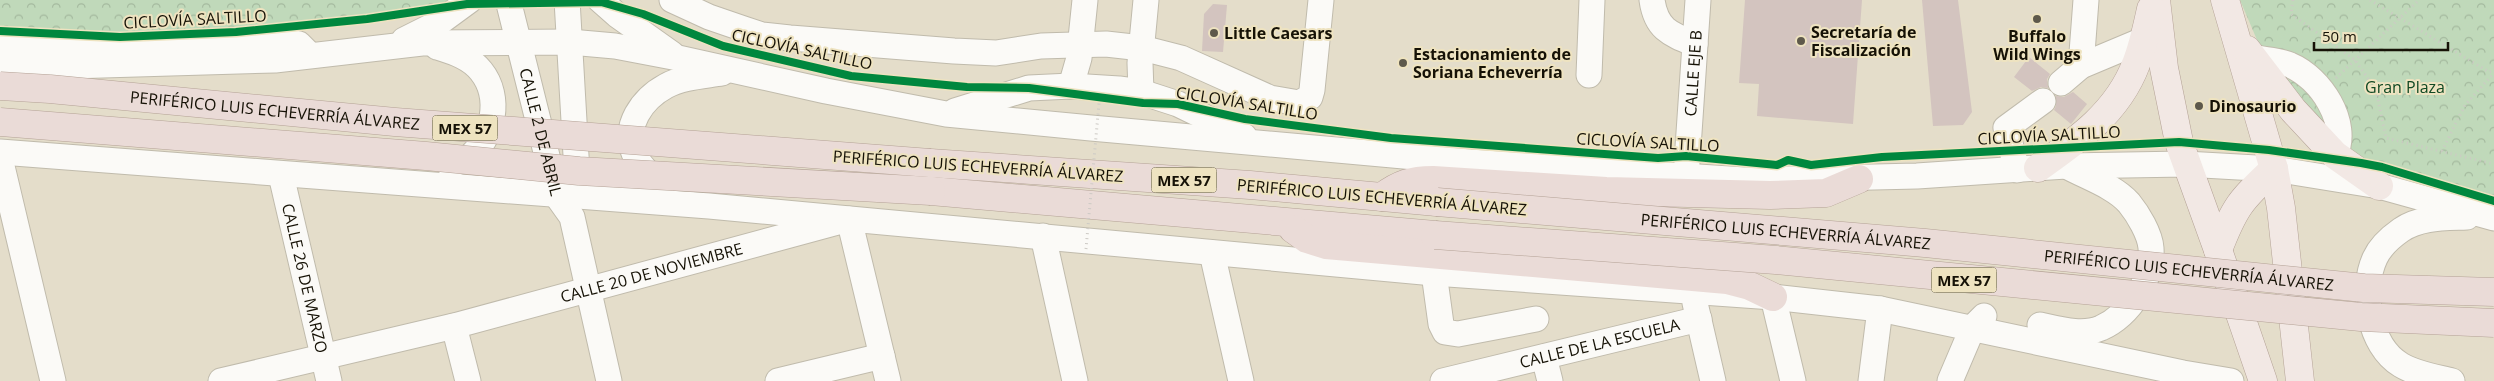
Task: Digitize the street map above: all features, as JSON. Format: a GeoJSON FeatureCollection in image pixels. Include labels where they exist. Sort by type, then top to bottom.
{"type":"FeatureCollection","features":[{"type":"Feature","properties":{"kind":"highway","name":"PERIFÉRICO LUIS ECHEVERRÍA ÁLVAREZ"},"geometry":{"type":"LineString","coordinates":[[0,86],[50,89],[530,134],[1250,185],[1925,243],[2364,288],[2494,292]]}},
{"type":"Feature","properties":{"kind":"highway","name":"PERIFÉRICO LUIS ECHEVERRÍA ÁLVAREZ"},"geometry":{"type":"LineString","coordinates":[[0,122],[426,156],[579,171],[931,191],[1435,235],[1776,260],[2361,317],[2494,323]]}},
{"type":"Feature","properties":{"kind":"highway"},"geometry":{"type":"LineString","coordinates":[[1382,197],[1394,188],[1412,180],[1606,191],[1770,195],[1826,193],[1859,179]]}},
{"type":"Feature","properties":{"kind":"highway"},"geometry":{"type":"LineString","coordinates":[[1285,222],[1306,239],[1326,245],[1727,280],[1745,284],[1773,297]]}},
{"type":"Feature","properties":{"kind":"main road"},"geometry":{"type":"LineString","coordinates":[[2028,169],[2082,137],[2101,120],[2126,85],[2137,64],[2155,0]]}},
{"type":"Feature","properties":{"kind":"main road"},"geometry":{"type":"LineString","coordinates":[[2155,0],[2168,90],[2185,164],[2218,250],[2263,381]]}},
{"type":"Feature","properties":{"kind":"main road"},"geometry":{"type":"LineString","coordinates":[[2225,0],[2274,169],[2281,208],[2300,381]]}},
{"type":"Feature","properties":{"kind":"main road"},"geometry":{"type":"LineString","coordinates":[[2234,30],[2252,58],[2293,110],[2335,154],[2379,186]]}},
{"type":"Feature","properties":{"kind":"main road"},"geometry":{"type":"LineString","coordinates":[[2218,250],[2237,206],[2274,169]]}},
{"type":"Feature","properties":{"kind":"street"},"geometry":{"type":"LineString","coordinates":[[394,46],[440,22],[470,0]]}},
{"type":"Feature","properties":{"kind":"street","name":"CALLE 2 DE ABRIL"},"geometry":{"type":"LineString","coordinates":[[508,0],[518,43],[569,203],[609,381]]}},
{"type":"Feature","properties":{"kind":"street","name":"CALLE 2 DE ABRIL"},"geometry":{"type":"LineString","coordinates":[[567,0],[570,42],[569,203]]}},
{"type":"Feature","properties":{"kind":"street"},"geometry":{"type":"LineString","coordinates":[[600,0],[617,15],[678,58]]}},
{"type":"Feature","properties":{"kind":"street"},"geometry":{"type":"LineString","coordinates":[[672,0],[709,17],[753,32],[790,38],[893,47],[996,52],[1041,46],[1106,44],[1142,48],[1181,58],[1270,98],[1299,103],[1310,97],[1312,90],[1321,0]]}},
{"type":"Feature","properties":{"kind":"street"},"geometry":{"type":"LineString","coordinates":[[1081,91],[1080,58],[1085,0]]}},
{"type":"Feature","properties":{"kind":"street"},"geometry":{"type":"LineString","coordinates":[[1141,92],[1146,0]]}},
{"type":"Feature","properties":{"kind":"street"},"geometry":{"type":"LineString","coordinates":[[1589,75],[1592,0]]}},
{"type":"Feature","properties":{"kind":"street"},"geometry":{"type":"LineString","coordinates":[[1652,0],[1653,11],[1661,26],[1669,34],[1695,44]]}},
{"type":"Feature","properties":{"kind":"street","name":"CALLE EJE B"},"geometry":{"type":"LineString","coordinates":[[1686,177],[1698,0]]}},
{"type":"Feature","properties":{"kind":"street"},"geometry":{"type":"LineString","coordinates":[[2081,66],[2086,0]]}},
{"type":"Feature","properties":{"kind":"street"},"geometry":{"type":"LineString","coordinates":[[2062,83],[2081,66],[2143,40]]}},
{"type":"Feature","properties":{"kind":"street"},"geometry":{"type":"LineString","coordinates":[[0,44],[51,48],[290,42],[299,44],[310,56]]}},
{"type":"Feature","properties":{"kind":"street","name":"PERIFÉRICO LUIS ECHEVERRÍA ÁLVAREZ"},"geometry":{"type":"LineString","coordinates":[[0,64],[69,66],[275,60],[422,43],[570,42],[615,46],[678,58],[946,114],[1257,143],[1460,161],[1744,180],[1859,179],[2066,166],[2185,164],[2274,169],[2379,186],[2489,217]]}},
{"type":"Feature","properties":{"kind":"street"},"geometry":{"type":"LineString","coordinates":[[377,182],[449,167],[468,158],[484,141],[493,119],[493,95],[481,71],[461,55],[422,43]]}},
{"type":"Feature","properties":{"kind":"street"},"geometry":{"type":"LineString","coordinates":[[2252,58],[2290,65],[2303,72],[2322,92],[2330,104],[2337,122],[2339,146],[2335,154]]}},
{"type":"Feature","properties":{"kind":"street"},"geometry":{"type":"LineString","coordinates":[[709,206],[666,190],[648,174],[634,153],[630,133],[642,103],[667,85],[689,78],[735,71]]}},
{"type":"Feature","properties":{"kind":"street"},"geometry":{"type":"LineString","coordinates":[[946,114],[1029,88],[1141,92],[1178,104],[1257,143]]}},
{"type":"Feature","properties":{"kind":"street"},"geometry":{"type":"LineString","coordinates":[[2028,169],[2006,128],[2043,101]]}},
{"type":"Feature","properties":{"kind":"street"},"geometry":{"type":"LineString","coordinates":[[0,152],[377,182],[569,203],[709,206],[1434,272],[1773,297],[1880,309],[1973,327],[2173,371],[2231,381]]}},
{"type":"Feature","properties":{"kind":"street"},"geometry":{"type":"LineString","coordinates":[[0,158],[53,381]]}},
{"type":"Feature","properties":{"kind":"street"},"geometry":{"type":"LineString","coordinates":[[1950,381],[1973,327],[1979,319],[1988,316],[2069,331],[2084,331],[2100,328],[2118,317],[2138,294],[2149,272],[2151,246],[2141,222],[2128,202],[2102,184],[2066,166]]}},
{"type":"Feature","properties":{"kind":"street","name":"CALLE 26 DE MARZO"},"geometry":{"type":"LineString","coordinates":[[282,175],[326,370]]}},
{"type":"Feature","properties":{"kind":"street"},"geometry":{"type":"LineString","coordinates":[[2452,381],[2401,365],[2379,340],[2371,319],[2370,275],[2375,258],[2387,241],[2401,230],[2419,221],[2489,217]]}},
{"type":"Feature","properties":{"kind":"street"},"geometry":{"type":"LineString","coordinates":[[849,219],[888,381]]}},
{"type":"Feature","properties":{"kind":"street","name":"CALLE 20 DE NOVIEMBRE"},"geometry":{"type":"LineString","coordinates":[[221,381],[326,370],[454,326],[587,288],[849,219]]}},
{"type":"Feature","properties":{"kind":"street"},"geometry":{"type":"LineString","coordinates":[[1043,236],[1076,381]]}},
{"type":"Feature","properties":{"kind":"street"},"geometry":{"type":"LineString","coordinates":[[1212,253],[1240,381]]}},
{"type":"Feature","properties":{"kind":"street"},"geometry":{"type":"LineString","coordinates":[[1434,272],[1441,324],[1446,332],[1458,334],[1536,319]]}},
{"type":"Feature","properties":{"kind":"street"},"geometry":{"type":"LineString","coordinates":[[1692,291],[1714,381]]}},
{"type":"Feature","properties":{"kind":"street"},"geometry":{"type":"LineString","coordinates":[[1773,297],[1793,381]]}},
{"type":"Feature","properties":{"kind":"street"},"geometry":{"type":"LineString","coordinates":[[1871,381],[1880,309]]}},
{"type":"Feature","properties":{"kind":"street","name":"CALLE DE LA ESCUELA"},"geometry":{"type":"LineString","coordinates":[[1443,381],[1699,319]]}},
{"type":"Feature","properties":{"kind":"street"},"geometry":{"type":"LineString","coordinates":[[454,326],[468,381]]}},
{"type":"Feature","properties":{"kind":"street"},"geometry":{"type":"LineString","coordinates":[[778,381],[882,356]]}},
{"type":"Feature","properties":{"kind":"street"},"geometry":{"type":"LineString","coordinates":[[1544,356],[1550,381]]}},
{"type":"Feature","properties":{"kind":"path"},"geometry":{"type":"LineString","coordinates":[[2293,0],[2292,14],[2355,60],[2376,90],[2386,138],[2494,164]]}},
{"type":"Feature","properties":{"kind":"path"},"geometry":{"type":"LineString","coordinates":[[2370,0],[2489,72],[2494,72]]}},
{"type":"Feature","properties":{"kind":"path"},"geometry":{"type":"LineString","coordinates":[[2322,92],[2419,0]]}},
{"type":"Feature","properties":{"kind":"path"},"geometry":{"type":"LineString","coordinates":[[2442,151],[2465,105],[2494,72]]}},
{"type":"Feature","properties":{"kind":"path"},"geometry":{"type":"LineString","coordinates":[[1081,91],[1108,99]]}},
{"type":"Feature","properties":{"kind":"path"},"geometry":{"type":"LineString","coordinates":[[1086,249],[1100,92]]}},
{"type":"Feature","properties":{"kind":"green space"},"geometry":{"type":"Polygon","coordinates":[[[0,0],[456,0],[438,8],[418,12],[284,27],[142,33],[0,28],[0,0]]]}},
{"type":"Feature","properties":{"kind":"green space","name":"Gran Plaza"},"geometry":{"type":"Polygon","coordinates":[[[2240,0],[2494,0],[2494,205],[2375,170],[2344,153],[2260,47],[2240,0]]]}},
{"type":"Feature","properties":{"kind":"building","name":"Secretaría de Fiscalización"},"geometry":{"type":"Polygon","coordinates":[[[1745,0],[1862,0],[1853,124],[1757,116],[1759,84],[1739,83],[1745,0]]]}},
{"type":"Feature","properties":{"kind":"building"},"geometry":{"type":"Polygon","coordinates":[[[1922,0],[1958,0],[1972,112],[1963,125],[1933,126],[1922,0]]]}},
{"type":"Feature","properties":{"kind":"building","name":"Little Caesars"},"geometry":{"type":"Polygon","coordinates":[[[1213,4],[1227,5],[1223,52],[1202,51],[1204,14],[1213,4]]]}},
{"type":"Feature","properties":{"kind":"building"},"geometry":{"type":"Polygon","coordinates":[[[2029,57],[2050,74],[2047,79],[2048,88],[2041,87],[2032,91],[2014,77],[2029,57]]]}},
{"type":"Feature","properties":{"kind":"building"},"geometry":{"type":"Polygon","coordinates":[[[2073,92],[2087,104],[2071,124],[2054,110],[2056,96],[2064,97],[2073,92]]]}},
{"type":"Feature","properties":{"kind":"cycle path","name":"CICLOVÍA SALTILLO"},"geometry":{"type":"LineString","coordinates":[[0,31],[120,37],[236,32],[367,19],[467,4],[601,2],[643,14],[723,46],[851,76],[967,87],[1029,88],[1143,103],[1178,104],[1245,119],[1391,138],[1658,158],[1686,156],[1777,165],[1788,160],[1811,165],[1882,157],[2179,142],[2269,150],[2361,163],[2382,167],[2494,201]]}},
{"type":"Feature","properties":{"kind":"place","name":"Buffalo Wild Wings"},"geometry":{"type":"Point","coordinates":[2037,19]}},
{"type":"Feature","properties":{"kind":"place","name":"Little Caesars"},"geometry":{"type":"Point","coordinates":[1214,33]}},
{"type":"Feature","properties":{"kind":"place","name":"Secretaría de Fiscalización"},"geometry":{"type":"Point","coordinates":[1801,41]}},
{"type":"Feature","properties":{"kind":"place","name":"Estacionamiento de Soriana Echeverría"},"geometry":{"type":"Point","coordinates":[1403,63]}},
{"type":"Feature","properties":{"kind":"place","name":"Dinosaurio"},"geometry":{"type":"Point","coordinates":[2199,106]}}]}
